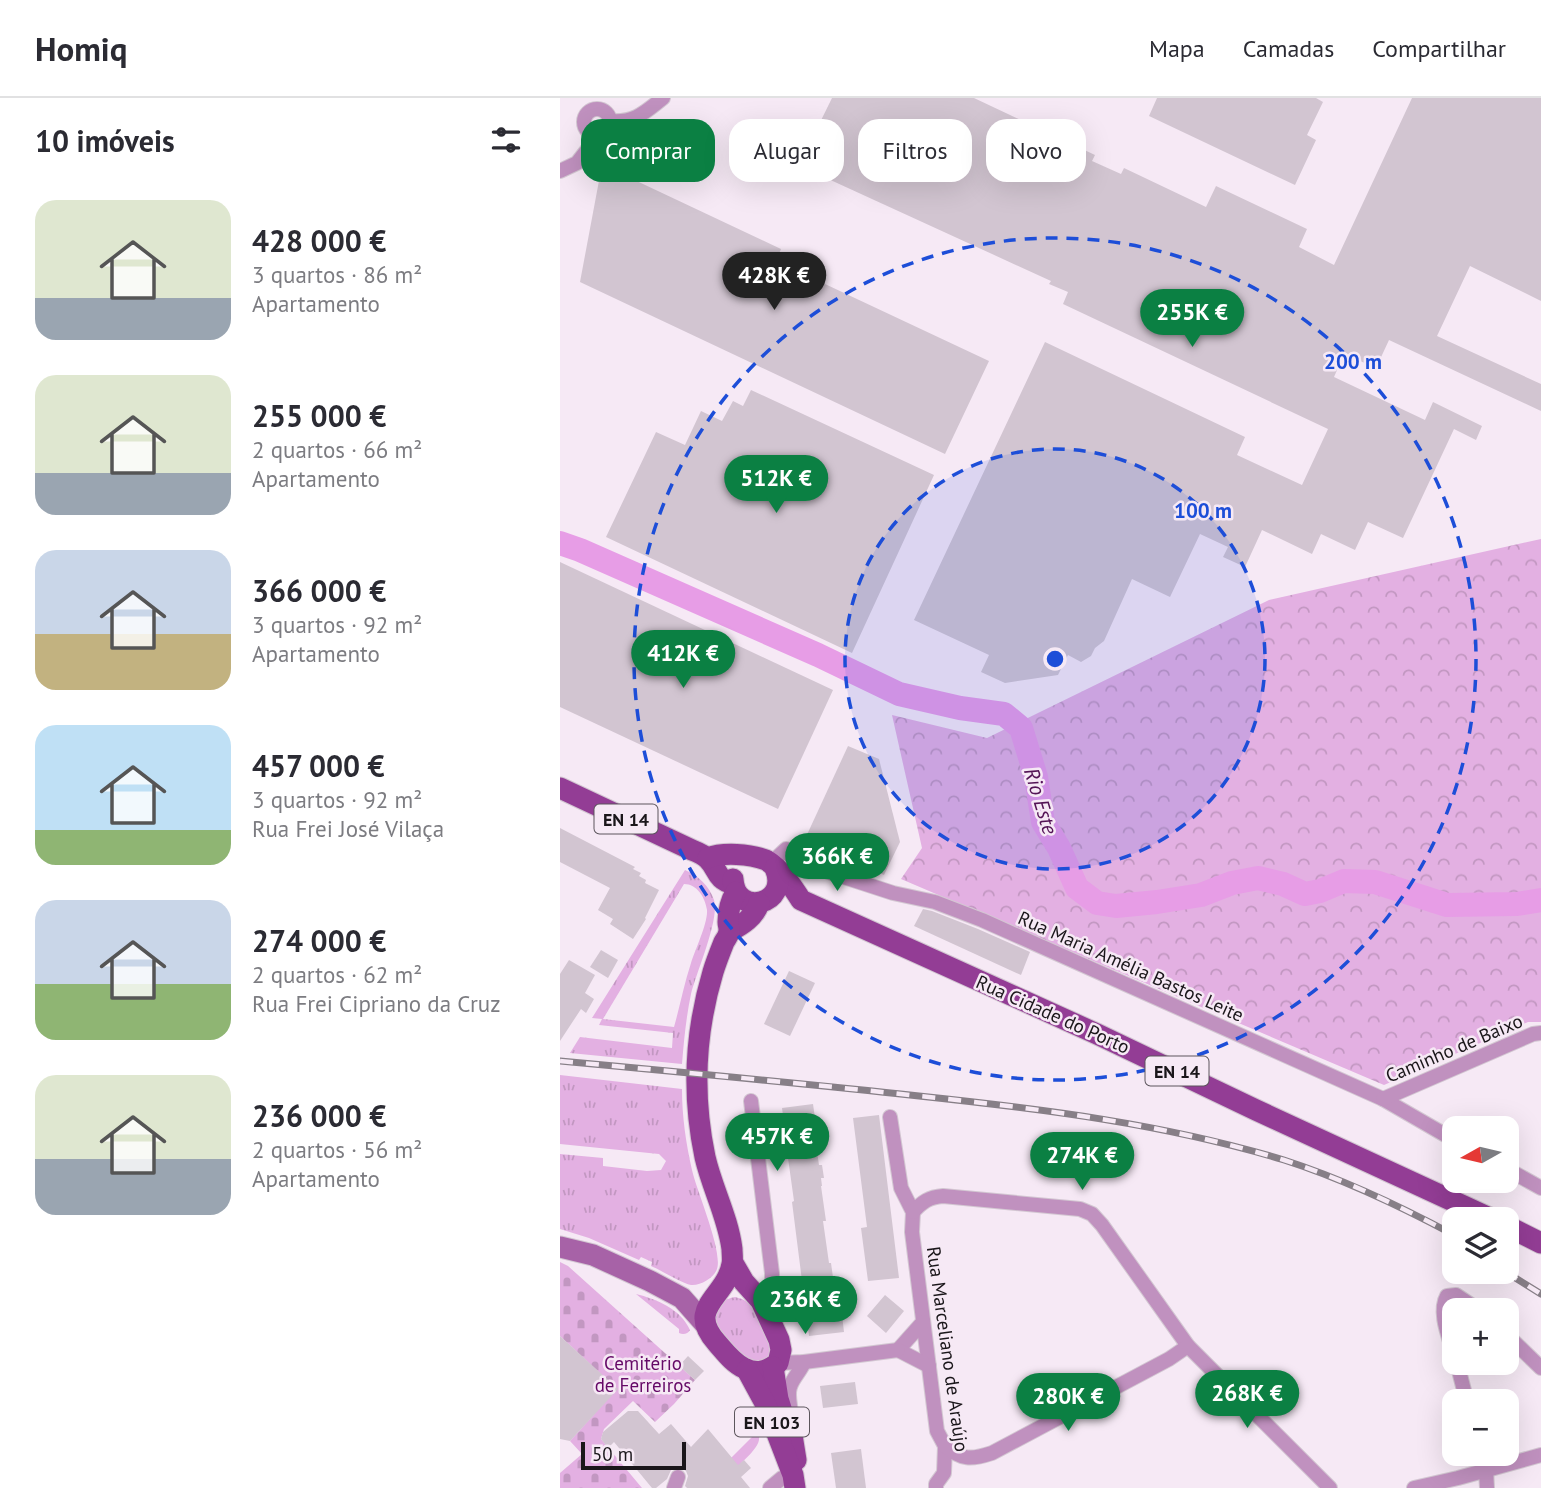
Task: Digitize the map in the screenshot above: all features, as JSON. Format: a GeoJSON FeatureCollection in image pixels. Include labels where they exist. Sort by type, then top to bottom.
{"type":"FeatureCollection","features":[{"type":"Feature","properties":{"kind":"main road","name":"Rua Cidade do Porto"},"geometry":{"type":"LineString","coordinates":[[560,788],[708,858],[718,876],[735,888],[744,900],[774,904],[801,901],[1097,1034],[1466,1207]]}},
{"type":"Feature","properties":{"kind":"main road","name":"Rua Cidade do Porto"},"geometry":{"type":"LineString","coordinates":[[708,858],[729,854],[771,859],[801,901]]}},
{"type":"Feature","properties":{"kind":"main road"},"geometry":{"type":"LineString","coordinates":[[729,932],[752,916],[763,901],[777,889],[778,882],[771,859],[743,861],[733,875],[735,888],[729,910],[729,932],[713,972],[704,1007],[698,1043],[696,1094],[705,1158],[728,1231],[733,1263],[756,1296]]}},
{"type":"Feature","properties":{"kind":"main road"},"geometry":{"type":"LineString","coordinates":[[1519,1232],[1541,1243]]}},
{"type":"Feature","properties":{"kind":"main road"},"geometry":{"type":"LineString","coordinates":[[705,1324],[709,1303],[717,1294],[733,1263]]}},
{"type":"Feature","properties":{"kind":"main road"},"geometry":{"type":"LineString","coordinates":[[717,1294],[740,1287],[756,1296]]}},
{"type":"Feature","properties":{"kind":"main road","name":"EN 103"},"geometry":{"type":"LineString","coordinates":[[756,1296],[779,1340],[780,1350],[776,1365],[778,1399],[785,1421],[791,1429],[796,1464],[794,1482]]}},
{"type":"Feature","properties":{"kind":"main road","name":"EN 103"},"geometry":{"type":"LineString","coordinates":[[705,1324],[709,1334],[720,1347],[747,1370],[766,1405],[794,1482]]}},
{"type":"Feature","properties":{"kind":"main road"},"geometry":{"type":"LineString","coordinates":[[747,1370],[764,1372],[776,1365]]}},
{"type":"Feature","properties":{"kind":"street"},"geometry":{"type":"LineString","coordinates":[[632,119],[663,98]]}},
{"type":"Feature","properties":{"kind":"street"},"geometry":{"type":"LineString","coordinates":[[584,119],[594,103],[606,112],[610,119]]}},
{"type":"Feature","properties":{"kind":"street"},"geometry":{"type":"LineString","coordinates":[[560,171],[577,163],[581,158]]}},
{"type":"Feature","properties":{"kind":"street","name":"Rua Maria Amélia Bastos Leite"},"geometry":{"type":"LineString","coordinates":[[771,859],[793,860],[893,893],[935,902],[982,920],[1382,1100],[1442,1133]]}},
{"type":"Feature","properties":{"kind":"street","name":"Caminho de Baixo"},"geometry":{"type":"LineString","coordinates":[[1382,1100],[1532,1034],[1541,1033]]}},
{"type":"Feature","properties":{"kind":"street"},"geometry":{"type":"LineString","coordinates":[[751,1101],[772,1273],[772,1285],[756,1296]]}},
{"type":"Feature","properties":{"kind":"street"},"geometry":{"type":"LineString","coordinates":[[890,1117],[901,1188],[913,1212],[922,1202],[943,1196],[1086,1211],[1097,1219],[1188,1346],[1330,1488]]}},
{"type":"Feature","properties":{"kind":"street"},"geometry":{"type":"LineString","coordinates":[[1519,1176],[1541,1188]]}},
{"type":"Feature","properties":{"kind":"street","name":"Rua Marceliano de Araújo"},"geometry":{"type":"LineString","coordinates":[[913,1212],[912,1232],[937,1430],[945,1447],[944,1473],[936,1488]]}},
{"type":"Feature","properties":{"kind":"street","name":"EN 103"},"geometry":{"type":"LineString","coordinates":[[560,1247],[593,1255],[650,1281],[682,1298],[705,1324]]}},
{"type":"Feature","properties":{"kind":"street"},"geometry":{"type":"LineString","coordinates":[[682,1298],[717,1294]]}},
{"type":"Feature","properties":{"kind":"street"},"geometry":{"type":"LineString","coordinates":[[1446,1298],[1457,1295],[1461,1298]]}},
{"type":"Feature","properties":{"kind":"street"},"geometry":{"type":"LineString","coordinates":[[898,1350],[923,1322]]}},
{"type":"Feature","properties":{"kind":"street"},"geometry":{"type":"LineString","coordinates":[[779,1340],[793,1348],[804,1362]]}},
{"type":"Feature","properties":{"kind":"street"},"geometry":{"type":"LineString","coordinates":[[945,1447],[957,1456],[968,1458],[992,1453],[1169,1359],[1188,1346]]}},
{"type":"Feature","properties":{"kind":"street"},"geometry":{"type":"LineString","coordinates":[[1519,1347],[1541,1368]]}},
{"type":"Feature","properties":{"kind":"street"},"geometry":{"type":"LineString","coordinates":[[776,1365],[898,1350],[929,1366]]}},
{"type":"Feature","properties":{"kind":"street"},"geometry":{"type":"LineString","coordinates":[[791,1429],[790,1387],[804,1362]]}},
{"type":"Feature","properties":{"kind":"street"},"geometry":{"type":"LineString","coordinates":[[1414,1488],[1541,1455]]}},
{"type":"Feature","properties":{"kind":"street"},"geometry":{"type":"LineString","coordinates":[[1485,1466],[1487,1488]]}},
{"type":"Feature","properties":{"kind":"street"},"geometry":{"type":"LineString","coordinates":[[771,1488],[782,1478],[794,1482]]}},
{"type":"Feature","properties":{"kind":"green space"},"geometry":{"type":"Polygon","coordinates":[[[1541,539],[1541,1022],[1528,1022],[1384,1085],[901,879],[922,848],[892,715],[987,738],[1269,600],[1541,539]]]}},
{"type":"Feature","properties":{"kind":"green space"},"geometry":{"type":"Polygon","coordinates":[[[685,870],[694,875],[710,891],[715,909],[711,933],[691,994],[682,1064],[570,1053],[580,1037],[672,1048],[673,1033],[599,1025],[602,1019],[592,1018],[685,870]],[[684,884],[603,1019],[674,1027],[707,915],[702,896],[684,884]]]}},
{"type":"Feature","properties":{"kind":"green space"},"geometry":{"type":"Polygon","coordinates":[[[560,1075],[682,1089],[692,1170],[709,1221],[718,1260],[717,1269],[706,1281],[687,1284],[651,1266],[652,1262],[641,1257],[639,1260],[589,1238],[560,1229],[560,1154],[603,1158],[603,1166],[647,1171],[661,1170],[666,1161],[659,1154],[560,1144],[560,1075]]]}},
{"type":"Feature","properties":{"kind":"green space","name":"Cemitério de Ferreiros"},"geometry":{"type":"Polygon","coordinates":[[[560,1262],[568,1266],[695,1380],[655,1422],[633,1401],[604,1429],[601,1439],[642,1488],[560,1488],[560,1473],[582,1454],[570,1441],[617,1389],[560,1336],[560,1262]]]}},
{"type":"Feature","properties":{"kind":"green space"},"geometry":{"type":"Polygon","coordinates":[[[636,1294],[660,1302],[674,1311],[681,1316],[690,1330],[685,1334],[679,1333],[679,1329],[636,1294]]]}},
{"type":"Feature","properties":{"kind":"green space"},"geometry":{"type":"Polygon","coordinates":[[[735,1297],[749,1303],[763,1327],[771,1348],[769,1357],[765,1360],[748,1362],[714,1325],[718,1306],[735,1297]]]}},
{"type":"Feature","properties":{"kind":"green space"},"geometry":{"type":"Polygon","coordinates":[[[746,1409],[756,1423],[759,1440],[747,1457],[716,1485],[710,1479],[755,1434],[740,1414],[746,1409]]]}},
{"type":"Feature","properties":{"kind":"building"},"geometry":{"type":"Polygon","coordinates":[[[832,98],[974,98],[1019,119],[986,119],[986,182],[1086,182],[1086,151],[1095,155],[1092,161],[1121,174],[1124,168],[1206,207],[1216,186],[1307,229],[1299,247],[1334,265],[1412,98],[1541,98],[1541,301],[1470,266],[1437,336],[1541,384],[1541,411],[1389,340],[1376,368],[1344,354],[1334,377],[1425,420],[1433,402],[1482,426],[1476,440],[1454,429],[1403,538],[1368,522],[1355,550],[1321,534],[1312,554],[1262,530],[1245,567],[1223,557],[1228,547],[1200,534],[1170,597],[1132,579],[1104,641],[1095,648],[1091,656],[1081,662],[1068,655],[1058,675],[1005,683],[981,672],[989,655],[914,620],[1045,342],[1245,437],[1237,455],[1302,485],[1328,429],[1063,304],[1068,292],[1049,284],[1051,281],[835,182],[844,182],[844,119],[822,119],[832,98]]]}},
{"type":"Feature","properties":{"kind":"building"},"geometry":{"type":"Polygon","coordinates":[[[1157,98],[1316,98],[1323,102],[1307,135],[1316,140],[1295,185],[1149,116],[1157,98]]]}},
{"type":"Feature","properties":{"kind":"building"},"geometry":{"type":"Polygon","coordinates":[[[599,182],[639,182],[781,249],[776,261],[989,361],[945,454],[580,282],[599,182]]]}},
{"type":"Feature","properties":{"kind":"building"},"geometry":{"type":"Polygon","coordinates":[[[751,390],[934,475],[852,653],[606,537],[656,432],[685,445],[701,411],[722,421],[733,401],[743,406],[751,390]]]}},
{"type":"Feature","properties":{"kind":"building"},"geometry":{"type":"Polygon","coordinates":[[[560,562],[833,690],[778,809],[560,707],[560,562]]]}},
{"type":"Feature","properties":{"kind":"building"},"geometry":{"type":"Polygon","coordinates":[[[848,746],[879,759],[900,842],[884,875],[805,839],[848,746]]]}},
{"type":"Feature","properties":{"kind":"building"},"geometry":{"type":"Polygon","coordinates":[[[560,828],[635,867],[633,869],[641,873],[639,876],[646,880],[645,883],[659,890],[646,919],[633,939],[610,924],[613,919],[598,910],[610,888],[560,862],[560,828]]]}},
{"type":"Feature","properties":{"kind":"building"},"geometry":{"type":"Polygon","coordinates":[[[923,909],[1030,952],[1021,975],[914,926],[923,909]]]}},
{"type":"Feature","properties":{"kind":"building"},"geometry":{"type":"Polygon","coordinates":[[[601,950],[618,960],[608,978],[590,967],[601,950]]]}},
{"type":"Feature","properties":{"kind":"building"},"geometry":{"type":"Polygon","coordinates":[[[569,960],[595,975],[585,993],[594,999],[586,1013],[581,1009],[560,1041],[560,974],[569,960]]]}},
{"type":"Feature","properties":{"kind":"building"},"geometry":{"type":"Polygon","coordinates":[[[789,971],[815,983],[790,1036],[764,1024],[789,971]]]}},
{"type":"Feature","properties":{"kind":"building"},"geometry":{"type":"Polygon","coordinates":[[[813,1104],[816,1125],[813,1125],[819,1165],[822,1165],[824,1178],[821,1178],[821,1186],[826,1221],[823,1221],[836,1299],[840,1298],[844,1332],[809,1336],[794,1201],[783,1138],[786,1138],[782,1108],[813,1104]]]}},
{"type":"Feature","properties":{"kind":"building"},"geometry":{"type":"Polygon","coordinates":[[[879,1115],[899,1278],[868,1281],[861,1228],[867,1227],[853,1118],[879,1115]]]}},
{"type":"Feature","properties":{"kind":"building"},"geometry":{"type":"Polygon","coordinates":[[[885,1295],[904,1311],[886,1333],[867,1316],[885,1295]]]}},
{"type":"Feature","properties":{"kind":"building"},"geometry":{"type":"Polygon","coordinates":[[[560,1336],[618,1389],[570,1441],[560,1439],[560,1336]]]}},
{"type":"Feature","properties":{"kind":"building"},"geometry":{"type":"Polygon","coordinates":[[[688,1356],[704,1371],[695,1380],[679,1366],[688,1356]]]}},
{"type":"Feature","properties":{"kind":"building"},"geometry":{"type":"Polygon","coordinates":[[[855,1382],[858,1404],[823,1408],[820,1386],[855,1382]]]}},
{"type":"Feature","properties":{"kind":"building"},"geometry":{"type":"Polygon","coordinates":[[[628,1411],[638,1411],[659,1434],[671,1424],[691,1447],[708,1429],[738,1465],[744,1460],[751,1468],[741,1477],[750,1488],[687,1488],[686,1471],[677,1467],[671,1470],[667,1479],[652,1488],[614,1442],[608,1448],[601,1439],[603,1432],[628,1411]]]}},
{"type":"Feature","properties":{"kind":"building"},"geometry":{"type":"Polygon","coordinates":[[[861,1449],[866,1488],[836,1488],[831,1453],[861,1449]]]}},
{"type":"Feature","properties":{"kind":"waterway","name":"Rio Este"},"geometry":{"type":"LineString","coordinates":[[560,543],[818,655],[899,694],[960,708],[1004,714],[1021,728],[1036,777],[1043,822],[1059,848],[1077,888],[1097,903],[1116,906],[1157,902],[1201,895],[1232,883],[1258,878],[1283,884],[1305,894],[1344,881],[1375,882],[1447,905],[1517,904],[1541,900]]}},
{"type":"Feature","properties":{"kind":"railway"},"geometry":{"type":"LineString","coordinates":[[560,1061],[965,1101],[1058,1112],[1149,1127],[1239,1147],[1306,1167],[1371,1194],[1442,1229]]}},
{"type":"Feature","properties":{"kind":"railway"},"geometry":{"type":"LineString","coordinates":[[1519,1280],[1541,1294]]}}]}
